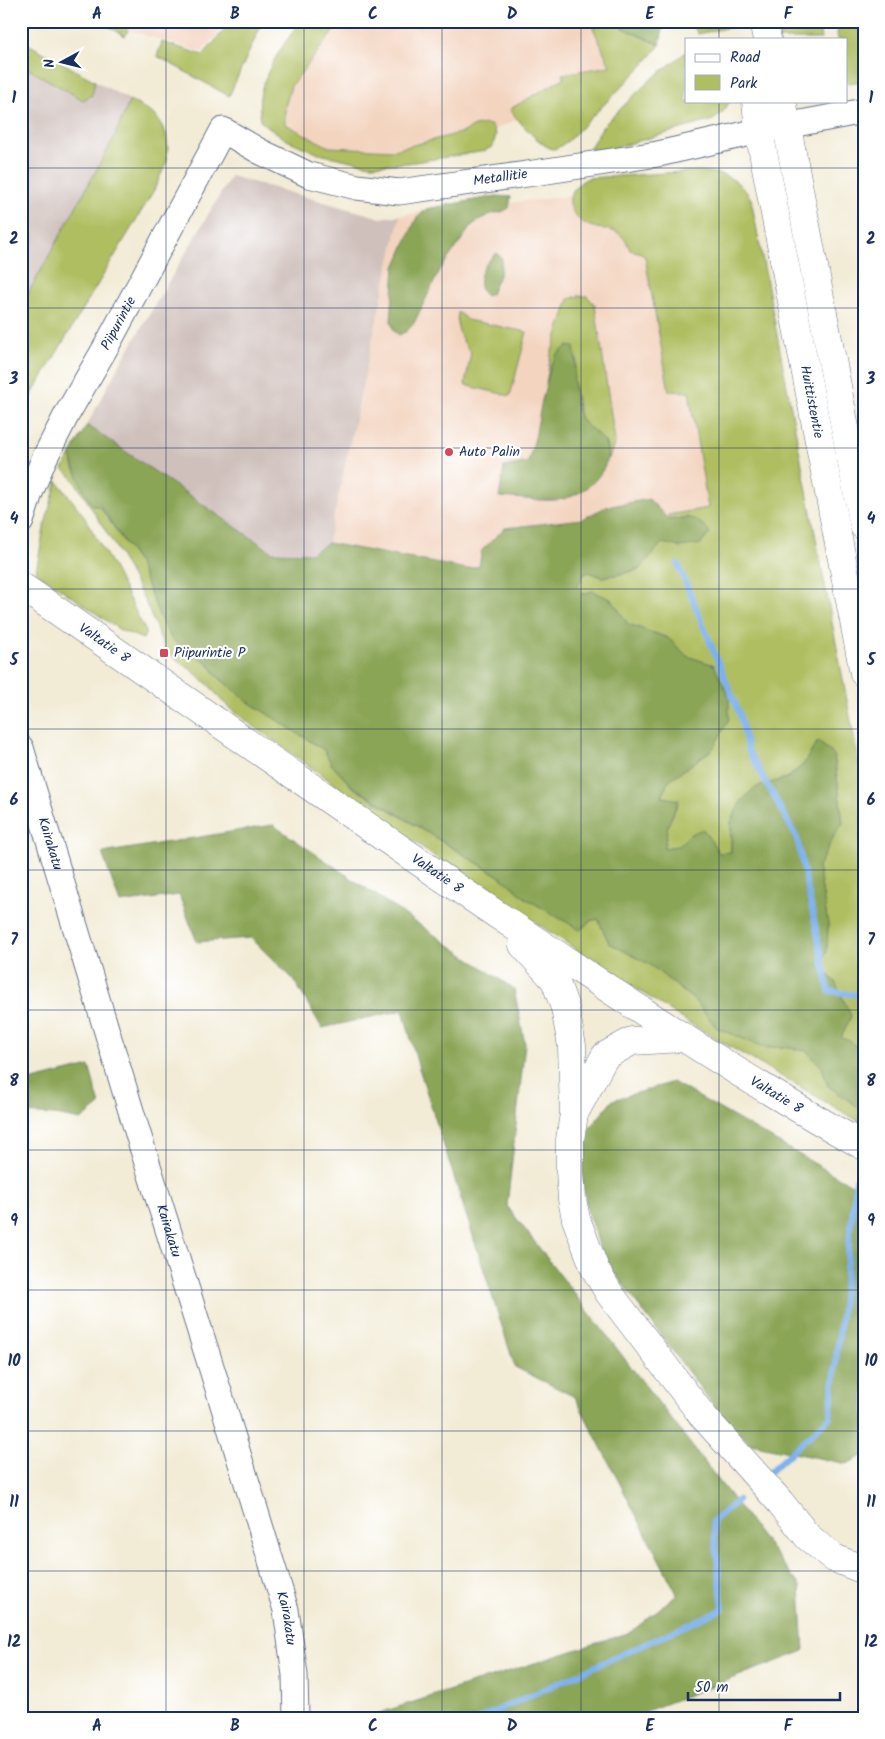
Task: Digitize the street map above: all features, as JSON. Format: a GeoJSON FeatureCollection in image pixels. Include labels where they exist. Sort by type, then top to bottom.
{"type":"FeatureCollection","features":[{"type":"Feature","properties":{"kind":"highway"},"geometry":{"type":"LineString","coordinates":[[746,21],[748,38]]}},
{"type":"Feature","properties":{"kind":"highway"},"geometry":{"type":"LineString","coordinates":[[762,21],[767,38]]}},
{"type":"Feature","properties":{"kind":"highway","name":"Huittistentie"},"geometry":{"type":"LineString","coordinates":[[756,102],[759,131],[864,673]]}},
{"type":"Feature","properties":{"kind":"highway","name":"Huittistentie"},"geometry":{"type":"LineString","coordinates":[[785,113],[864,526]]}},
{"type":"Feature","properties":{"kind":"highway","name":"Valtatie 8"},"geometry":{"type":"LineString","coordinates":[[21,586],[495,914],[683,1038],[811,1117],[864,1146]]}},
{"type":"Feature","properties":{"kind":"highway"},"geometry":{"type":"LineString","coordinates":[[495,914],[555,980],[565,1008],[572,1046],[574,1114],[570,1155],[572,1199],[576,1219],[595,1269],[609,1293],[702,1415],[780,1502],[808,1537],[834,1558],[864,1570]]}},
{"type":"Feature","properties":{"kind":"highway"},"geometry":{"type":"LineString","coordinates":[[574,1114],[605,1056],[632,1040],[683,1038]]}},
{"type":"Feature","properties":{"kind":"highway"},"geometry":{"type":"LineString","coordinates":[[780,1502],[843,1541],[864,1551]]}},
{"type":"Feature","properties":{"kind":"main road","name":"Metallitie"},"geometry":{"type":"LineString","coordinates":[[223,130],[259,152],[309,175],[358,187],[399,192],[658,154],[759,131],[785,113],[864,111]]}},
{"type":"Feature","properties":{"kind":"main road","name":"Piipurintie"},"geometry":{"type":"LineString","coordinates":[[21,521],[44,459],[59,429],[107,345],[223,130]]}},
{"type":"Feature","properties":{"kind":"main road","name":"Kairakatu"},"geometry":{"type":"LineString","coordinates":[[21,748],[135,1125],[286,1610],[295,1675],[296,1718]]}},
{"type":"Feature","properties":{"kind":"shaded area"},"geometry":{"type":"Polygon","coordinates":[[[125,21],[229,21],[202,52],[131,31],[125,21]]]}},
{"type":"Feature","properties":{"kind":"shaded area"},"geometry":{"type":"Polygon","coordinates":[[[318,21],[590,21],[611,66],[518,119],[491,131],[389,153],[325,150],[274,123],[270,98],[318,21]]]}},
{"type":"Feature","properties":{"kind":"shaded area"},"geometry":{"type":"Polygon","coordinates":[[[21,65],[82,100],[92,95],[95,81],[130,100],[113,140],[24,302],[21,300],[21,65]]]}},
{"type":"Feature","properties":{"kind":"shaded area"},"geometry":{"type":"Polygon","coordinates":[[[231,176],[381,218],[400,215],[328,543],[311,553],[272,552],[87,425],[117,369],[231,176]]]}},
{"type":"Feature","properties":{"kind":"shaded area"},"geometry":{"type":"Polygon","coordinates":[[[570,196],[570,206],[652,227],[683,393],[689,392],[708,509],[669,515],[669,520],[649,499],[606,507],[582,519],[505,528],[497,537],[479,566],[467,569],[328,543],[400,215],[570,196]]]}},
{"type":"Feature","properties":{"kind":"green space"},"geometry":{"type":"Polygon","coordinates":[[[100,21],[123,21],[128,30],[125,36],[100,21]]]}},
{"type":"Feature","properties":{"kind":"green space"},"geometry":{"type":"Polygon","coordinates":[[[232,21],[263,21],[229,96],[157,56],[162,42],[203,55],[232,21]]]}},
{"type":"Feature","properties":{"kind":"green space"},"geometry":{"type":"Polygon","coordinates":[[[302,21],[333,21],[336,28],[291,86],[285,107],[285,124],[329,147],[394,150],[464,132],[474,126],[487,124],[492,126],[496,134],[493,146],[485,151],[408,163],[371,165],[319,154],[287,140],[260,121],[260,97],[270,67],[289,37],[302,21]]]}},
{"type":"Feature","properties":{"kind":"green space"},"geometry":{"type":"Polygon","coordinates":[[[590,21],[612,23],[660,45],[645,63],[568,141],[554,149],[549,148],[530,133],[510,109],[564,78],[562,74],[610,66],[590,21]]]}},
{"type":"Feature","properties":{"kind":"green space"},"geometry":{"type":"Polygon","coordinates":[[[604,21],[664,21],[660,45],[613,23],[604,21]]]}},
{"type":"Feature","properties":{"kind":"green space"},"geometry":{"type":"Polygon","coordinates":[[[690,21],[730,21],[731,27],[698,34],[690,21]]]}},
{"type":"Feature","properties":{"kind":"green space"},"geometry":{"type":"Polygon","coordinates":[[[847,24],[864,27],[864,81],[848,83],[848,38],[838,38],[839,26],[847,24]]]}},
{"type":"Feature","properties":{"kind":"green space"},"geometry":{"type":"Polygon","coordinates":[[[811,27],[820,32],[821,38],[778,38],[777,35],[791,30],[811,27]]]}},
{"type":"Feature","properties":{"kind":"green space"},"geometry":{"type":"Polygon","coordinates":[[[21,40],[95,81],[92,95],[83,100],[21,65],[21,40]]]}},
{"type":"Feature","properties":{"kind":"green space"},"geometry":{"type":"Polygon","coordinates":[[[685,53],[685,102],[729,102],[723,112],[713,120],[607,150],[589,149],[603,126],[648,82],[685,53]]]}},
{"type":"Feature","properties":{"kind":"green space"},"geometry":{"type":"Polygon","coordinates":[[[130,100],[156,116],[166,133],[167,161],[154,190],[34,391],[21,380],[21,300],[24,301],[113,140],[130,100]]]}},
{"type":"Feature","properties":{"kind":"green space"},"geometry":{"type":"Polygon","coordinates":[[[698,171],[715,173],[735,181],[751,199],[864,789],[864,1054],[850,1041],[841,1038],[851,1016],[835,982],[819,965],[827,951],[828,924],[818,867],[835,834],[843,823],[834,755],[818,741],[803,765],[787,778],[754,788],[731,823],[731,852],[719,854],[689,835],[678,846],[663,848],[668,825],[679,801],[662,797],[668,781],[713,749],[714,665],[687,656],[668,638],[628,624],[612,600],[583,594],[578,586],[583,575],[589,572],[602,577],[640,569],[662,542],[680,547],[688,517],[669,520],[668,515],[708,508],[689,392],[669,391],[645,257],[639,252],[630,250],[625,240],[616,232],[584,223],[572,210],[570,198],[577,186],[588,178],[698,171]]]}},
{"type":"Feature","properties":{"kind":"green space"},"geometry":{"type":"Polygon","coordinates":[[[496,196],[511,197],[509,208],[502,212],[491,214],[472,225],[440,270],[414,323],[407,331],[399,335],[394,331],[391,321],[395,267],[416,219],[426,209],[496,196]]]}},
{"type":"Feature","properties":{"kind":"green space"},"geometry":{"type":"Polygon","coordinates":[[[497,253],[502,259],[500,273],[491,294],[486,296],[480,285],[481,273],[488,261],[497,253]]]}},
{"type":"Feature","properties":{"kind":"green space"},"geometry":{"type":"Polygon","coordinates":[[[587,296],[595,305],[615,441],[609,459],[606,443],[584,424],[580,416],[573,379],[577,359],[546,383],[551,354],[569,299],[587,296]]]}},
{"type":"Feature","properties":{"kind":"green space"},"geometry":{"type":"Polygon","coordinates":[[[458,312],[467,320],[527,332],[510,396],[465,385],[471,352],[460,334],[457,323],[458,312]]]}},
{"type":"Feature","properties":{"kind":"green space"},"geometry":{"type":"Polygon","coordinates":[[[568,346],[574,347],[575,352],[574,386],[579,415],[581,420],[604,441],[607,456],[605,465],[593,482],[575,495],[556,500],[499,497],[504,467],[528,462],[551,366],[557,354],[568,346]]]}},
{"type":"Feature","properties":{"kind":"green space"},"geometry":{"type":"Polygon","coordinates":[[[21,380],[34,391],[21,415],[21,380]]]}},
{"type":"Feature","properties":{"kind":"green space"},"geometry":{"type":"Polygon","coordinates":[[[87,425],[272,552],[311,553],[328,543],[467,569],[479,566],[482,550],[505,528],[582,519],[606,507],[649,499],[669,520],[688,518],[701,523],[710,533],[701,544],[680,547],[662,543],[640,569],[602,577],[589,572],[583,575],[578,586],[583,594],[593,591],[612,600],[628,624],[668,638],[687,656],[714,665],[729,697],[729,719],[713,749],[668,781],[662,797],[679,800],[668,825],[664,848],[678,846],[689,835],[703,829],[719,853],[731,852],[731,823],[739,804],[754,788],[787,778],[803,765],[818,741],[834,755],[843,823],[835,834],[818,867],[828,924],[827,952],[819,965],[835,982],[851,1016],[841,1038],[850,1041],[864,1054],[864,1111],[828,1086],[822,1067],[806,1051],[784,1047],[765,1048],[717,1028],[694,1000],[649,964],[609,943],[598,919],[590,921],[580,930],[527,899],[502,878],[352,786],[332,765],[324,750],[247,701],[218,677],[207,662],[186,652],[171,638],[161,620],[139,564],[101,507],[92,505],[79,480],[71,454],[87,425]]]}},
{"type":"Feature","properties":{"kind":"green space"},"geometry":{"type":"Polygon","coordinates":[[[71,454],[74,469],[139,564],[161,620],[171,638],[186,652],[207,662],[218,677],[247,701],[324,750],[332,765],[352,787],[502,878],[527,899],[580,930],[590,921],[598,919],[609,943],[649,964],[694,1000],[717,1028],[765,1048],[784,1047],[806,1050],[822,1067],[828,1086],[864,1111],[864,1124],[689,1023],[652,999],[440,860],[241,717],[221,700],[210,686],[176,660],[165,649],[144,599],[115,546],[74,480],[63,469],[71,454]]]}},
{"type":"Feature","properties":{"kind":"green space"},"geometry":{"type":"Polygon","coordinates":[[[57,481],[82,513],[112,565],[146,632],[143,639],[120,630],[36,572],[44,528],[57,481]]]}},
{"type":"Feature","properties":{"kind":"green space"},"geometry":{"type":"Polygon","coordinates":[[[273,825],[514,989],[525,1044],[507,1206],[800,1586],[804,1651],[628,1718],[364,1718],[631,1632],[677,1594],[575,1397],[515,1367],[417,1062],[403,1010],[322,1028],[294,980],[251,938],[197,942],[179,895],[120,903],[102,853],[273,825]]]}},
{"type":"Feature","properties":{"kind":"green space"},"geometry":{"type":"Polygon","coordinates":[[[89,1066],[100,1105],[81,1120],[55,1115],[21,1113],[21,1083],[89,1066]]]}},
{"type":"Feature","properties":{"kind":"green space"},"geometry":{"type":"Polygon","coordinates":[[[673,1082],[864,1192],[864,1455],[847,1464],[750,1444],[713,1405],[604,1259],[588,1214],[581,1175],[583,1136],[613,1100],[673,1082]]]}},
{"type":"Feature","properties":{"kind":"waterway"},"geometry":{"type":"LineString","coordinates":[[678,564],[740,715],[748,750],[797,838],[829,991],[864,996]]}},
{"type":"Feature","properties":{"kind":"waterway"},"geometry":{"type":"LineString","coordinates":[[771,1471],[830,1417],[856,1180]]}},
{"type":"Feature","properties":{"kind":"waterway"},"geometry":{"type":"LineString","coordinates":[[480,1718],[723,1609],[713,1521],[738,1500]]}},
{"type":"Feature","properties":{"kind":"place","name":"Auto Palin"},"geometry":{"type":"Point","coordinates":[449,452]}},
{"type":"Feature","properties":{"kind":"place","name":"Piipurintie P"},"geometry":{"type":"Point","coordinates":[164,653]}}]}
